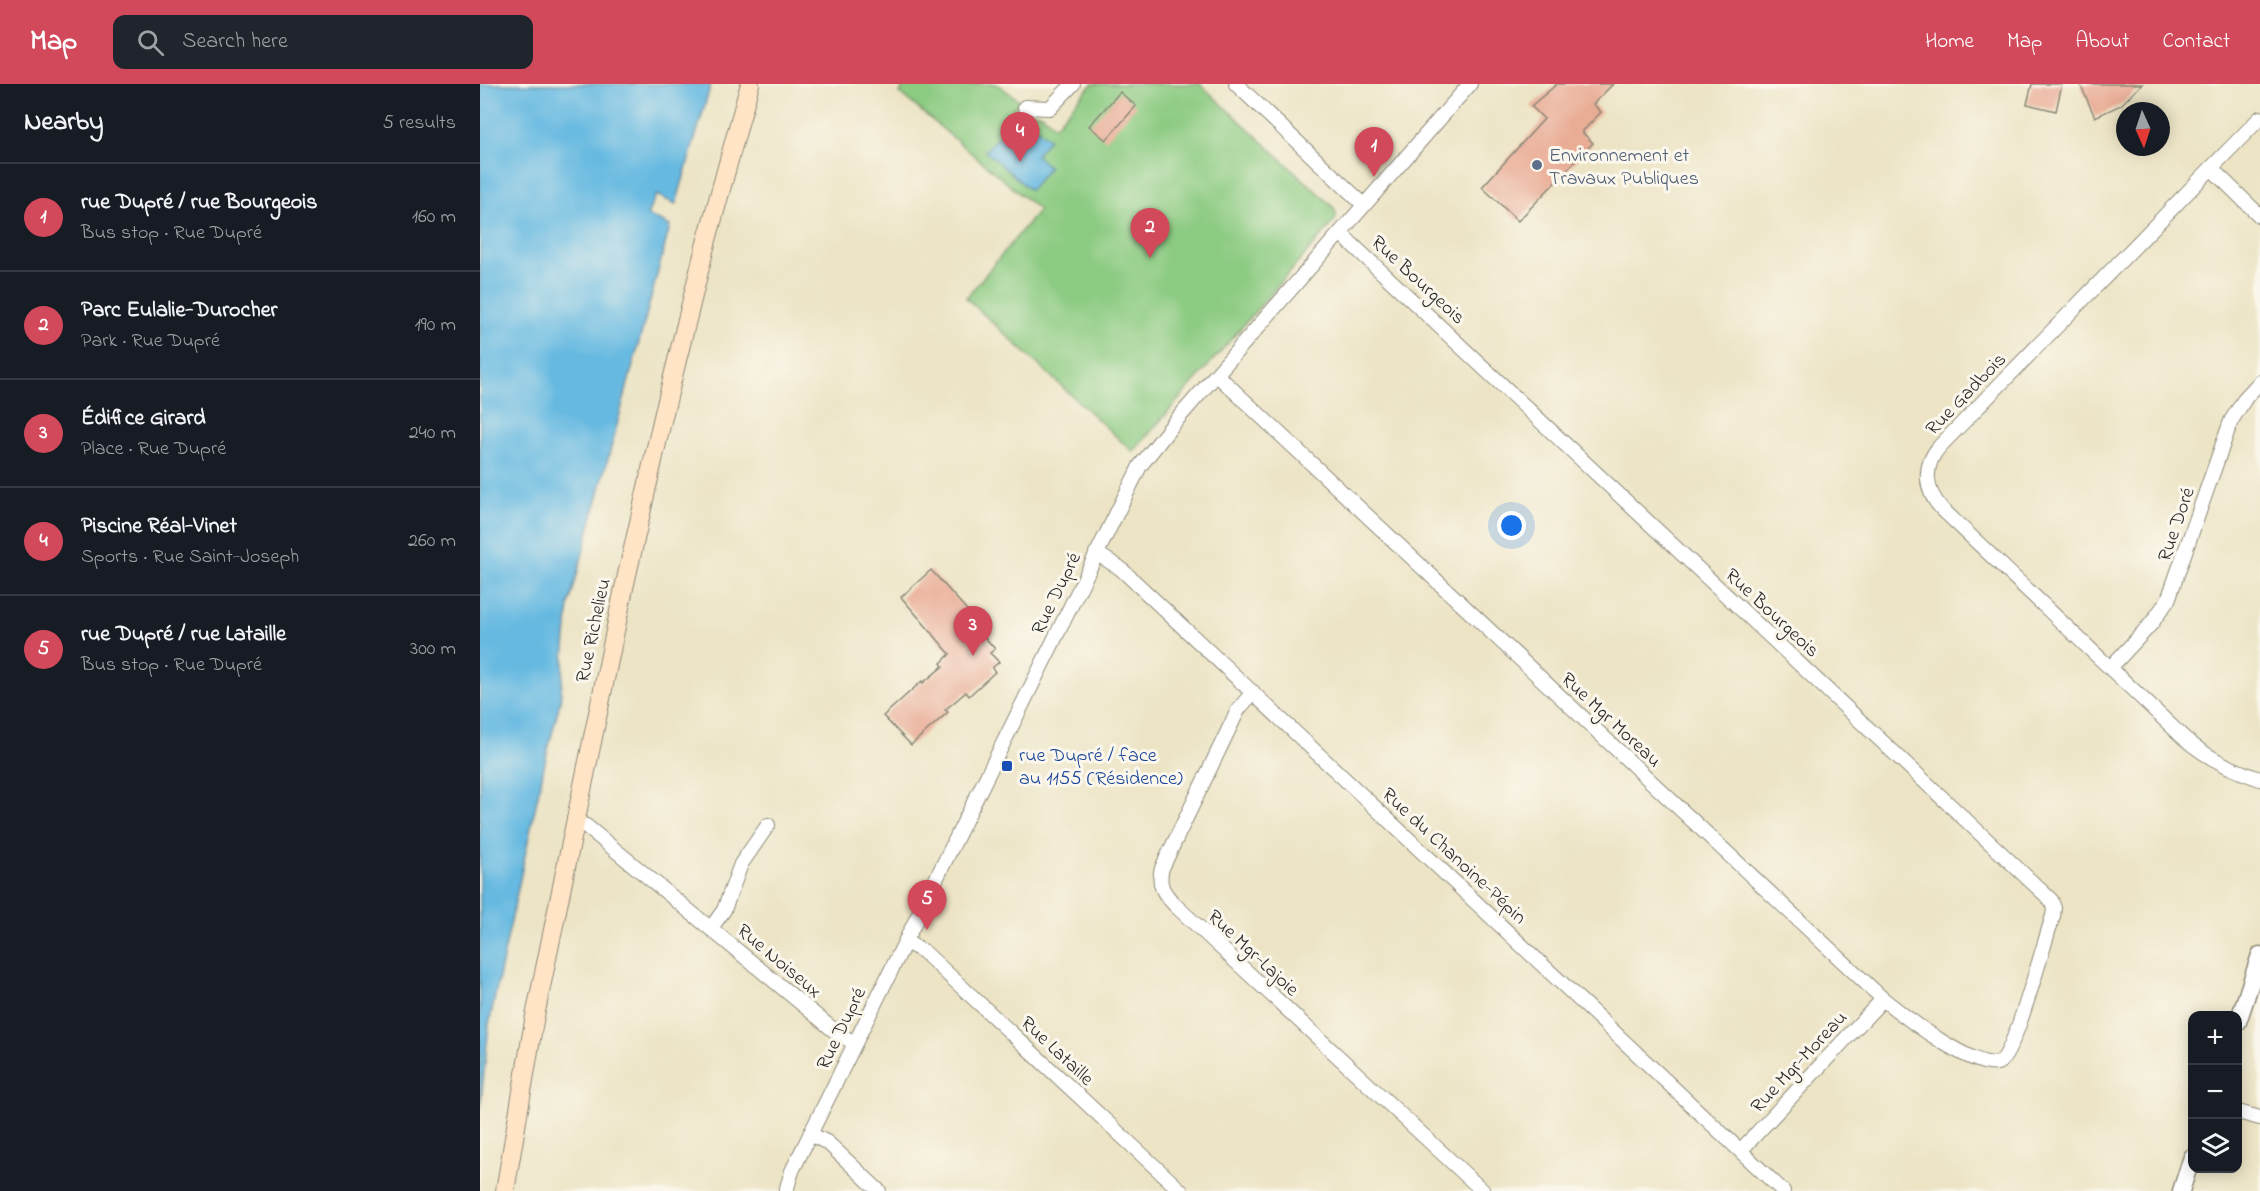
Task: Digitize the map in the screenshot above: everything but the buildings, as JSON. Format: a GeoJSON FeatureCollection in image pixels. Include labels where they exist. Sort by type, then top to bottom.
{"type":"FeatureCollection","features":[{"type":"Feature","properties":{"kind":"main road","name":"Rue Richelieu"},"geometry":{"type":"LineString","coordinates":[[506,1191],[534,1021],[624,588],[705,247],[750,84]]}},
{"type":"Feature","properties":{"kind":"street"},"geometry":{"type":"LineString","coordinates":[[1025,107],[1050,108],[1073,84]]}},
{"type":"Feature","properties":{"kind":"street"},"geometry":{"type":"LineString","coordinates":[[1236,84],[1364,205]]}},
{"type":"Feature","properties":{"kind":"street","name":"Rue Dupré"},"geometry":{"type":"LineString","coordinates":[[786,1191],[792,1172],[854,1043],[1140,466],[1174,423],[1470,84]]}},
{"type":"Feature","properties":{"kind":"street","name":"Rue Gadbois"},"geometry":{"type":"LineString","coordinates":[[2260,118],[1940,446],[1932,456],[1928,468],[1928,486],[1936,503],[2193,746],[2222,765],[2260,779]]}},
{"type":"Feature","properties":{"kind":"street"},"geometry":{"type":"LineString","coordinates":[[2211,168],[2260,216]]}},
{"type":"Feature","properties":{"kind":"street","name":"Rue Bourgeois"},"geometry":{"type":"LineString","coordinates":[[1340,232],[2050,900],[2054,908],[2053,916],[2028,996],[2008,1052],[2005,1058],[1998,1063]]}},
{"type":"Feature","properties":{"kind":"street","name":"Rue Mgr Moreau"},"geometry":{"type":"LineString","coordinates":[[1217,375],[1883,999],[1915,1024],[1951,1047],[1985,1064],[1998,1063]]}},
{"type":"Feature","properties":{"kind":"street","name":"Rue Doré"},"geometry":{"type":"LineString","coordinates":[[2110,668],[2157,616],[2168,600],[2231,421],[2260,382]]}},
{"type":"Feature","properties":{"kind":"street","name":"Rue du Chanoine-Pépin"},"geometry":{"type":"LineString","coordinates":[[1096,553],[1120,568],[1783,1191]]}},
{"type":"Feature","properties":{"kind":"street","name":"Rue Mgr-Lajoie"},"geometry":{"type":"LineString","coordinates":[[1253,692],[1238,710],[1162,868],[1160,882],[1163,891],[1176,906],[1483,1191]]}},
{"type":"Feature","properties":{"kind":"street","name":"Rue Noiseux"},"geometry":{"type":"LineString","coordinates":[[575,822],[586,826],[836,1032],[854,1043]]}},
{"type":"Feature","properties":{"kind":"street","name":"Rue Noiseux"},"geometry":{"type":"LineString","coordinates":[[711,928],[724,910],[741,864],[768,825]]}},
{"type":"Feature","properties":{"kind":"street","name":"Rue Lataille"},"geometry":{"type":"LineString","coordinates":[[905,942],[922,951],[1181,1191]]}},
{"type":"Feature","properties":{"kind":"street"},"geometry":{"type":"LineString","coordinates":[[2242,1011],[2260,955]]}},
{"type":"Feature","properties":{"kind":"street","name":"Rue Mgr-Moreau"},"geometry":{"type":"LineString","coordinates":[[1741,1150],[1883,999]]}},
{"type":"Feature","properties":{"kind":"street"},"geometry":{"type":"LineString","coordinates":[[2242,1113],[2260,1118]]}},
{"type":"Feature","properties":{"kind":"street"},"geometry":{"type":"LineString","coordinates":[[810,1134],[828,1143],[879,1191]]}},
{"type":"Feature","properties":{"kind":"street"},"geometry":{"type":"LineString","coordinates":[[2181,1191],[2188,1171]]}},
{"type":"Feature","properties":{"kind":"green space"},"geometry":{"type":"Polygon","coordinates":[[[905,84],[997,84],[1020,101],[1013,109],[1042,114],[1055,126],[1092,84],[1200,84],[1333,207],[1336,219],[1133,452],[966,298],[1039,210],[900,93],[905,84]]]}},
{"type":"Feature","properties":{"kind":"water"},"geometry":{"type":"Polygon","coordinates":[[[480,84],[711,84],[676,204],[656,195],[647,215],[670,226],[569,605],[560,702],[546,757],[489,1024],[480,1111],[480,84]]]}},
{"type":"Feature","properties":{"kind":"water"},"geometry":{"type":"Polygon","coordinates":[[[1033,125],[1049,139],[1036,155],[1049,167],[1030,190],[985,151],[1005,129],[1019,140],[1033,125]]]}},
{"type":"Feature","properties":{"kind":"place","name":"Piscine Réal-Vinet"},"geometry":{"type":"Point","coordinates":[1020,162]}},
{"type":"Feature","properties":{"kind":"place","name":"Environnement et Travaux Publiques"},"geometry":{"type":"Point","coordinates":[1537,165]}},
{"type":"Feature","properties":{"kind":"place","name":"rue Dupré / rue Bourgeois"},"geometry":{"type":"Point","coordinates":[1374,177]}},
{"type":"Feature","properties":{"kind":"place","name":"Parc Eulalie-Durocher"},"geometry":{"type":"Point","coordinates":[1150,258]}},
{"type":"Feature","properties":{"kind":"place","name":"Édifice Girard"},"geometry":{"type":"Point","coordinates":[973,656]}},
{"type":"Feature","properties":{"kind":"place","name":"rue Dupré / face au 1155 (Résidence)"},"geometry":{"type":"Point","coordinates":[1007,766]}},
{"type":"Feature","properties":{"kind":"place","name":"rue Dupré / rue Lataille"},"geometry":{"type":"Point","coordinates":[927,930]}}]}
